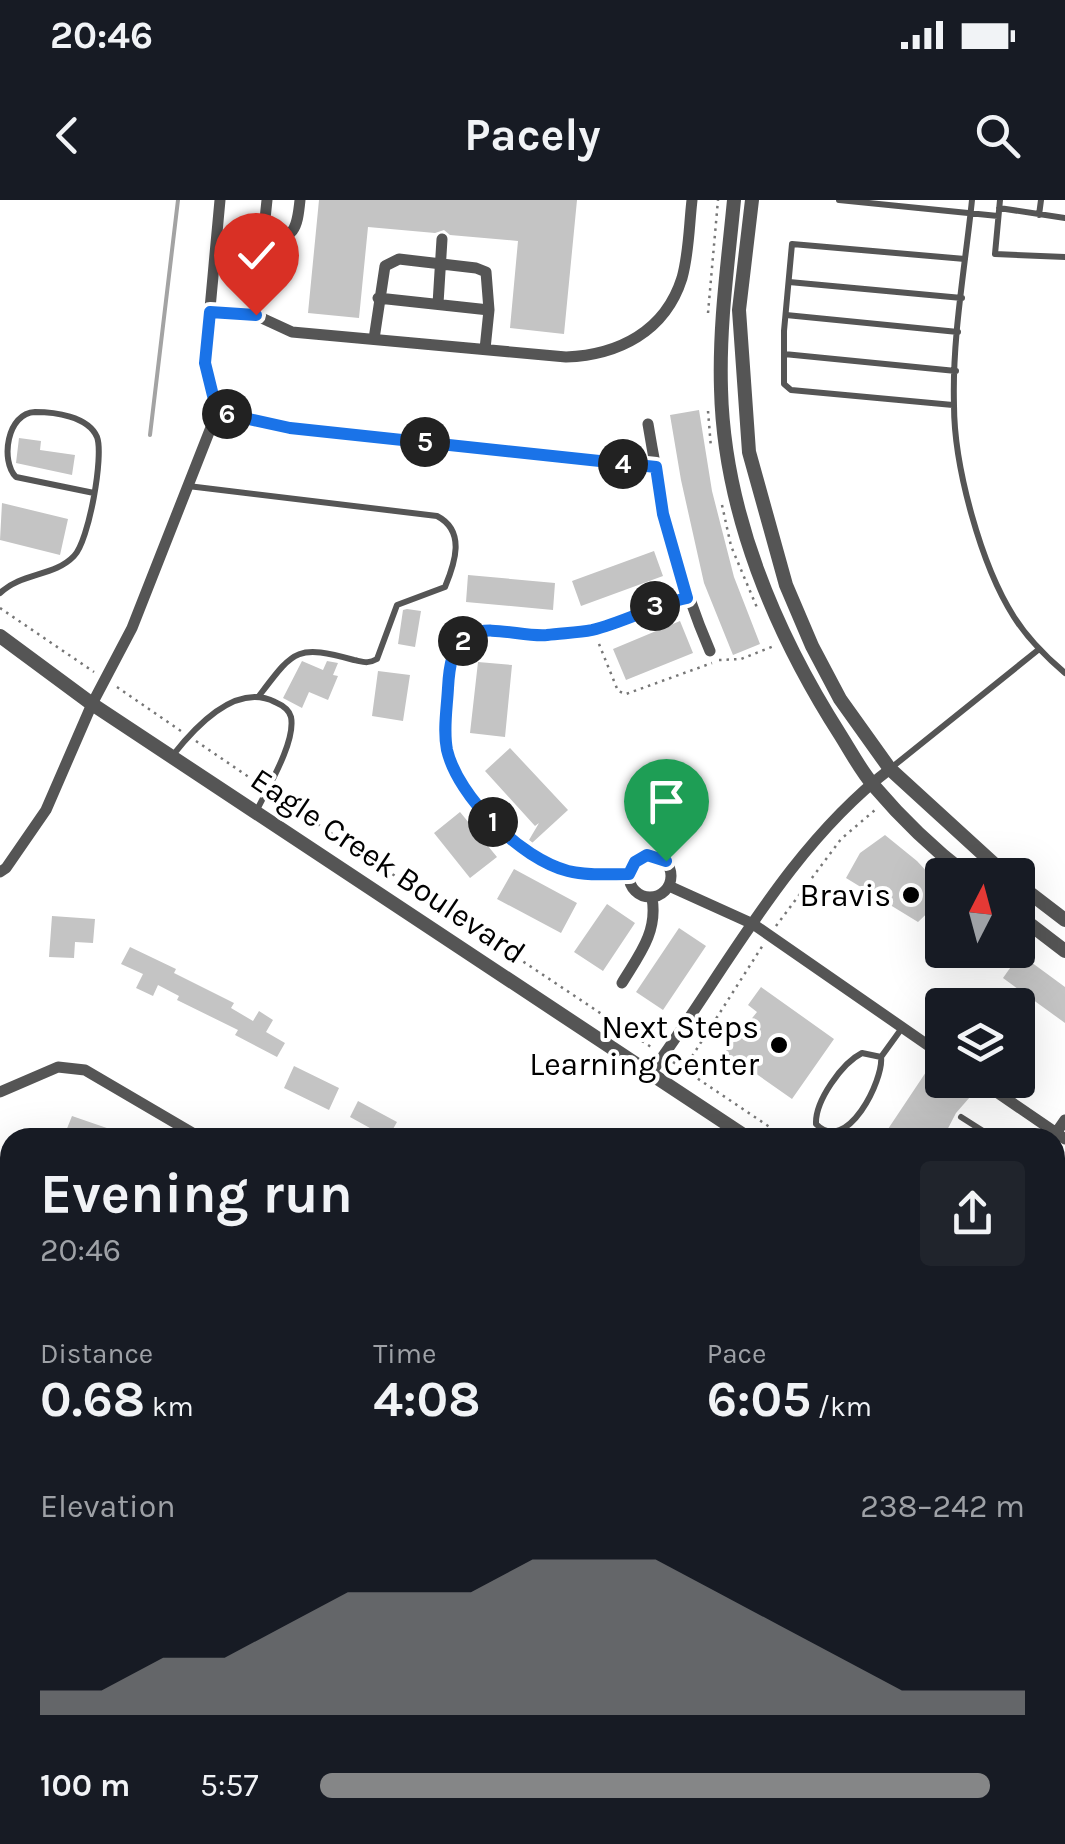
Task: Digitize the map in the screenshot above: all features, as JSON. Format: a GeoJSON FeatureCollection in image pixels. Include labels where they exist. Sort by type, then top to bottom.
{"type":"FeatureCollection","features":[{"type":"Feature","properties":{"kind":"street"},"geometry":{"type":"LineString","coordinates":[[0,872],[46,810],[92,704],[132,628],[217,412],[205,363],[220,200]]}},
{"type":"Feature","properties":{"kind":"street"},"geometry":{"type":"LineString","coordinates":[[256,315],[266,200]]}},
{"type":"Feature","properties":{"kind":"street"},"geometry":{"type":"LineString","coordinates":[[264,240],[292,234],[300,200]]}},
{"type":"Feature","properties":{"kind":"street"},"geometry":{"type":"LineString","coordinates":[[210,312],[256,315],[292,332],[596,356],[624,347],[640,336],[674,297],[682,279],[692,200]]}},
{"type":"Feature","properties":{"kind":"street"},"geometry":{"type":"LineString","coordinates":[[734,200],[722,312],[721,391],[728,464],[749,548],[776,616],[816,698],[871,783],[945,858]]}},
{"type":"Feature","properties":{"kind":"street"},"geometry":{"type":"LineString","coordinates":[[752,200],[740,310],[750,452],[786,585],[840,699],[890,769],[987,858]]}},
{"type":"Feature","properties":{"kind":"street"},"geometry":{"type":"LineString","coordinates":[[438,304],[442,240]]}},
{"type":"Feature","properties":{"kind":"street"},"geometry":{"type":"LineString","coordinates":[[374,339],[384,266],[399,259],[486,272],[489,310],[484,349]]}},
{"type":"Feature","properties":{"kind":"street"},"geometry":{"type":"LineString","coordinates":[[378,298],[489,310]]}},
{"type":"Feature","properties":{"kind":"street"},"geometry":{"type":"LineString","coordinates":[[217,412],[290,428],[656,467]]}},
{"type":"Feature","properties":{"kind":"street"},"geometry":{"type":"LineString","coordinates":[[648,424],[663,514],[687,598],[710,652]]}},
{"type":"Feature","properties":{"kind":"street"},"geometry":{"type":"LineString","coordinates":[[629,874],[568,871],[531,854],[489,819],[458,778],[448,750],[450,667],[455,650],[470,634],[493,632],[528,637],[592,630],[687,598]]}},
{"type":"Feature","properties":{"kind":"street","name":"Eagle Creek Boulevard"},"geometry":{"type":"LineString","coordinates":[[0,636],[92,704],[733,1128]]}},
{"type":"Feature","properties":{"kind":"street"},"geometry":{"type":"LineString","coordinates":[[651,1074],[753,924],[823,831],[890,769]]}},
{"type":"Feature","properties":{"kind":"street"},"geometry":{"type":"LineString","coordinates":[[629,874],[640,857],[654,855],[670,866],[669,886]]}},
{"type":"Feature","properties":{"kind":"street"},"geometry":{"type":"LineString","coordinates":[[629,874],[638,894],[652,898]]}},
{"type":"Feature","properties":{"kind":"street"},"geometry":{"type":"LineString","coordinates":[[669,886],[753,924],[925,1043]]}},
{"type":"Feature","properties":{"kind":"street"},"geometry":{"type":"LineString","coordinates":[[652,898],[669,886]]}},
{"type":"Feature","properties":{"kind":"street"},"geometry":{"type":"LineString","coordinates":[[1035,897],[1065,920]]}},
{"type":"Feature","properties":{"kind":"street"},"geometry":{"type":"LineString","coordinates":[[622,983],[650,936],[652,898]]}},
{"type":"Feature","properties":{"kind":"street"},"geometry":{"type":"LineString","coordinates":[[1035,928],[1065,951]]}},
{"type":"Feature","properties":{"kind":"street"},"geometry":{"type":"LineString","coordinates":[[0,1092],[58,1067],[86,1070],[183,1128]]}},
{"type":"Feature","properties":{"kind":"street"},"geometry":{"type":"LineString","coordinates":[[1004,1098],[1046,1128]]}},
{"type":"Feature","properties":{"kind":"lane"},"geometry":{"type":"LineString","coordinates":[[839,200],[970,214],[999,208],[1065,218]]}},
{"type":"Feature","properties":{"kind":"lane"},"geometry":{"type":"LineString","coordinates":[[972,200],[954,405],[960,470],[982,546],[1012,614],[1038,650],[1065,673]]}},
{"type":"Feature","properties":{"kind":"lane"},"geometry":{"type":"LineString","coordinates":[[1039,215],[1041,200]]}},
{"type":"Feature","properties":{"kind":"lane"},"geometry":{"type":"LineString","coordinates":[[999,208],[994,254],[1065,257]]}},
{"type":"Feature","properties":{"kind":"lane"},"geometry":{"type":"LineString","coordinates":[[954,405],[791,390],[784,384],[788,282],[792,244],[964,260]]}},
{"type":"Feature","properties":{"kind":"lane"},"geometry":{"type":"LineString","coordinates":[[788,282],[962,298]]}},
{"type":"Feature","properties":{"kind":"lane"},"geometry":{"type":"LineString","coordinates":[[786,315],[958,332]]}},
{"type":"Feature","properties":{"kind":"lane"},"geometry":{"type":"LineString","coordinates":[[784,354],[956,371]]}},
{"type":"Feature","properties":{"kind":"lane"},"geometry":{"type":"LineString","coordinates":[[0,593],[14,582],[60,568],[81,549],[94,493],[98,442],[89,426],[54,412],[30,412],[14,420],[8,436],[9,472],[16,477],[94,493]]}},
{"type":"Feature","properties":{"kind":"lane"},"geometry":{"type":"LineString","coordinates":[[187,486],[437,516],[446,520],[455,533],[455,557],[446,587],[398,605],[378,660],[368,663],[313,650],[293,656],[259,696]]}},
{"type":"Feature","properties":{"kind":"lane"},"geometry":{"type":"LineString","coordinates":[[890,769],[1038,650]]}},
{"type":"Feature","properties":{"kind":"lane"},"geometry":{"type":"LineString","coordinates":[[172,756],[188,736],[235,701],[259,696],[284,706],[291,720],[288,741],[256,812]]}},
{"type":"Feature","properties":{"kind":"lane"},"geometry":{"type":"LineString","coordinates":[[848,1128],[882,1070],[881,1057],[903,1027]]}},
{"type":"Feature","properties":{"kind":"lane"},"geometry":{"type":"LineString","coordinates":[[820,1128],[816,1113],[848,1060],[862,1052],[881,1057]]}},
{"type":"Feature","properties":{"kind":"lane"},"geometry":{"type":"LineString","coordinates":[[961,1116],[979,1128]]}},
{"type":"Feature","properties":{"kind":"path"},"geometry":{"type":"LineString","coordinates":[[0,608],[771,1128]]}},
{"type":"Feature","properties":{"kind":"path"},"geometry":{"type":"LineString","coordinates":[[599,644],[618,690],[626,694],[720,660],[741,658],[775,646]]}},
{"type":"Feature","properties":{"kind":"building"},"geometry":{"type":"Polygon","coordinates":[[[319,200],[577,200],[564,334],[510,328],[518,241],[450,235],[444,230],[435,233],[368,227],[359,318],[308,313],[319,200]]]}},
{"type":"Feature","properties":{"kind":"building"},"geometry":{"type":"Polygon","coordinates":[[[699,410],[712,491],[734,577],[760,644],[733,655],[704,583],[670,415],[699,410]]]}},
{"type":"Feature","properties":{"kind":"building"},"geometry":{"type":"Polygon","coordinates":[[[19,438],[41,441],[40,450],[75,455],[72,475],[16,463],[19,438]]]}},
{"type":"Feature","properties":{"kind":"building"},"geometry":{"type":"Polygon","coordinates":[[[2,503],[68,519],[60,555],[0,540],[2,503]]]}},
{"type":"Feature","properties":{"kind":"building"},"geometry":{"type":"Polygon","coordinates":[[[654,551],[663,576],[581,606],[572,581],[654,551]]]}},
{"type":"Feature","properties":{"kind":"building"},"geometry":{"type":"Polygon","coordinates":[[[468,575],[555,583],[553,610],[466,602],[468,575]]]}},
{"type":"Feature","properties":{"kind":"building"},"geometry":{"type":"Polygon","coordinates":[[[403,610],[421,611],[415,647],[398,644],[403,610]]]}},
{"type":"Feature","properties":{"kind":"building"},"geometry":{"type":"Polygon","coordinates":[[[680,621],[693,653],[626,680],[613,649],[680,621]]]}},
{"type":"Feature","properties":{"kind":"building"},"geometry":{"type":"Polygon","coordinates":[[[302,661],[323,670],[327,661],[338,663],[333,675],[338,676],[328,700],[309,692],[302,708],[283,698],[302,661]]]}},
{"type":"Feature","properties":{"kind":"building"},"geometry":{"type":"Polygon","coordinates":[[[478,662],[512,665],[505,737],[470,733],[478,662]]]}},
{"type":"Feature","properties":{"kind":"building"},"geometry":{"type":"Polygon","coordinates":[[[378,671],[410,675],[403,721],[372,716],[378,671]]]}},
{"type":"Feature","properties":{"kind":"building"},"geometry":{"type":"Polygon","coordinates":[[[510,748],[568,810],[532,843],[529,840],[539,823],[535,826],[485,771],[510,748]]]}},
{"type":"Feature","properties":{"kind":"building"},"geometry":{"type":"Polygon","coordinates":[[[460,812],[497,857],[470,878],[434,833],[460,812]]]}},
{"type":"Feature","properties":{"kind":"building"},"geometry":{"type":"Polygon","coordinates":[[[885,835],[925,870],[925,915],[918,922],[846,878],[860,853],[885,835]]]}},
{"type":"Feature","properties":{"kind":"building"},"geometry":{"type":"Polygon","coordinates":[[[514,869],[577,903],[561,933],[497,899],[514,869]]]}},
{"type":"Feature","properties":{"kind":"building"},"geometry":{"type":"Polygon","coordinates":[[[607,904],[635,923],[603,971],[574,952],[607,904]]]}},
{"type":"Feature","properties":{"kind":"building"},"geometry":{"type":"Polygon","coordinates":[[[52,916],[95,919],[93,943],[75,942],[74,958],[49,957],[52,916]]]}},
{"type":"Feature","properties":{"kind":"building"},"geometry":{"type":"Polygon","coordinates":[[[679,928],[706,946],[663,1010],[636,992],[679,928]]]}},
{"type":"Feature","properties":{"kind":"building"},"geometry":{"type":"Polygon","coordinates":[[[130,947],[234,1003],[231,1008],[253,1021],[259,1011],[273,1020],[266,1032],[285,1043],[277,1057],[158,985],[153,996],[136,988],[143,974],[121,964],[130,947]]]}},
{"type":"Feature","properties":{"kind":"building"},"geometry":{"type":"Polygon","coordinates":[[[1035,965],[1065,987],[1065,1023],[1035,1001],[1035,988],[1017,988],[1003,978],[1010,968],[1035,965]]]}},
{"type":"Feature","properties":{"kind":"building","name":"Next Steps Learning Center"},"geometry":{"type":"Polygon","coordinates":[[[761,987],[834,1039],[792,1099],[725,1052],[757,1012],[748,1005],[761,987]]]}},
{"type":"Feature","properties":{"kind":"building"},"geometry":{"type":"Polygon","coordinates":[[[294,1066],[339,1088],[329,1110],[284,1088],[294,1066]]]}},
{"type":"Feature","properties":{"kind":"building"},"geometry":{"type":"Polygon","coordinates":[[[925,1074],[925,1098],[969,1098],[948,1128],[889,1128],[925,1074]]]}},
{"type":"Feature","properties":{"kind":"building"},"geometry":{"type":"Polygon","coordinates":[[[358,1101],[397,1122],[394,1128],[370,1128],[350,1117],[358,1101]]]}},
{"type":"Feature","properties":{"kind":"building"},"geometry":{"type":"Polygon","coordinates":[[[72,1116],[107,1128],[67,1128],[72,1116]]]}},
{"type":"Feature","properties":{"kind":"waterway"},"geometry":{"type":"LineString","coordinates":[[150,435],[178,200]]}},
{"type":"Feature","properties":{"kind":"place","name":"Bravis"},"geometry":{"type":"Point","coordinates":[911,895]}},
{"type":"Feature","properties":{"kind":"place","name":"Next Steps Learning Center"},"geometry":{"type":"Point","coordinates":[779,1045]}},
{"type":"Feature","properties":{"kind":"route"},"geometry":{"type":"LineString","coordinates":[[256,315],[210,312],[205,363],[217,412],[290,428],[656,467],[663,514],[687,598],[592,630],[528,637],[493,632],[470,634],[455,650],[450,667],[446,728],[448,750],[458,778],[489,819],[531,854],[568,871],[606,874],[629,874],[635,862],[647,855],[666,861]]}}]}
